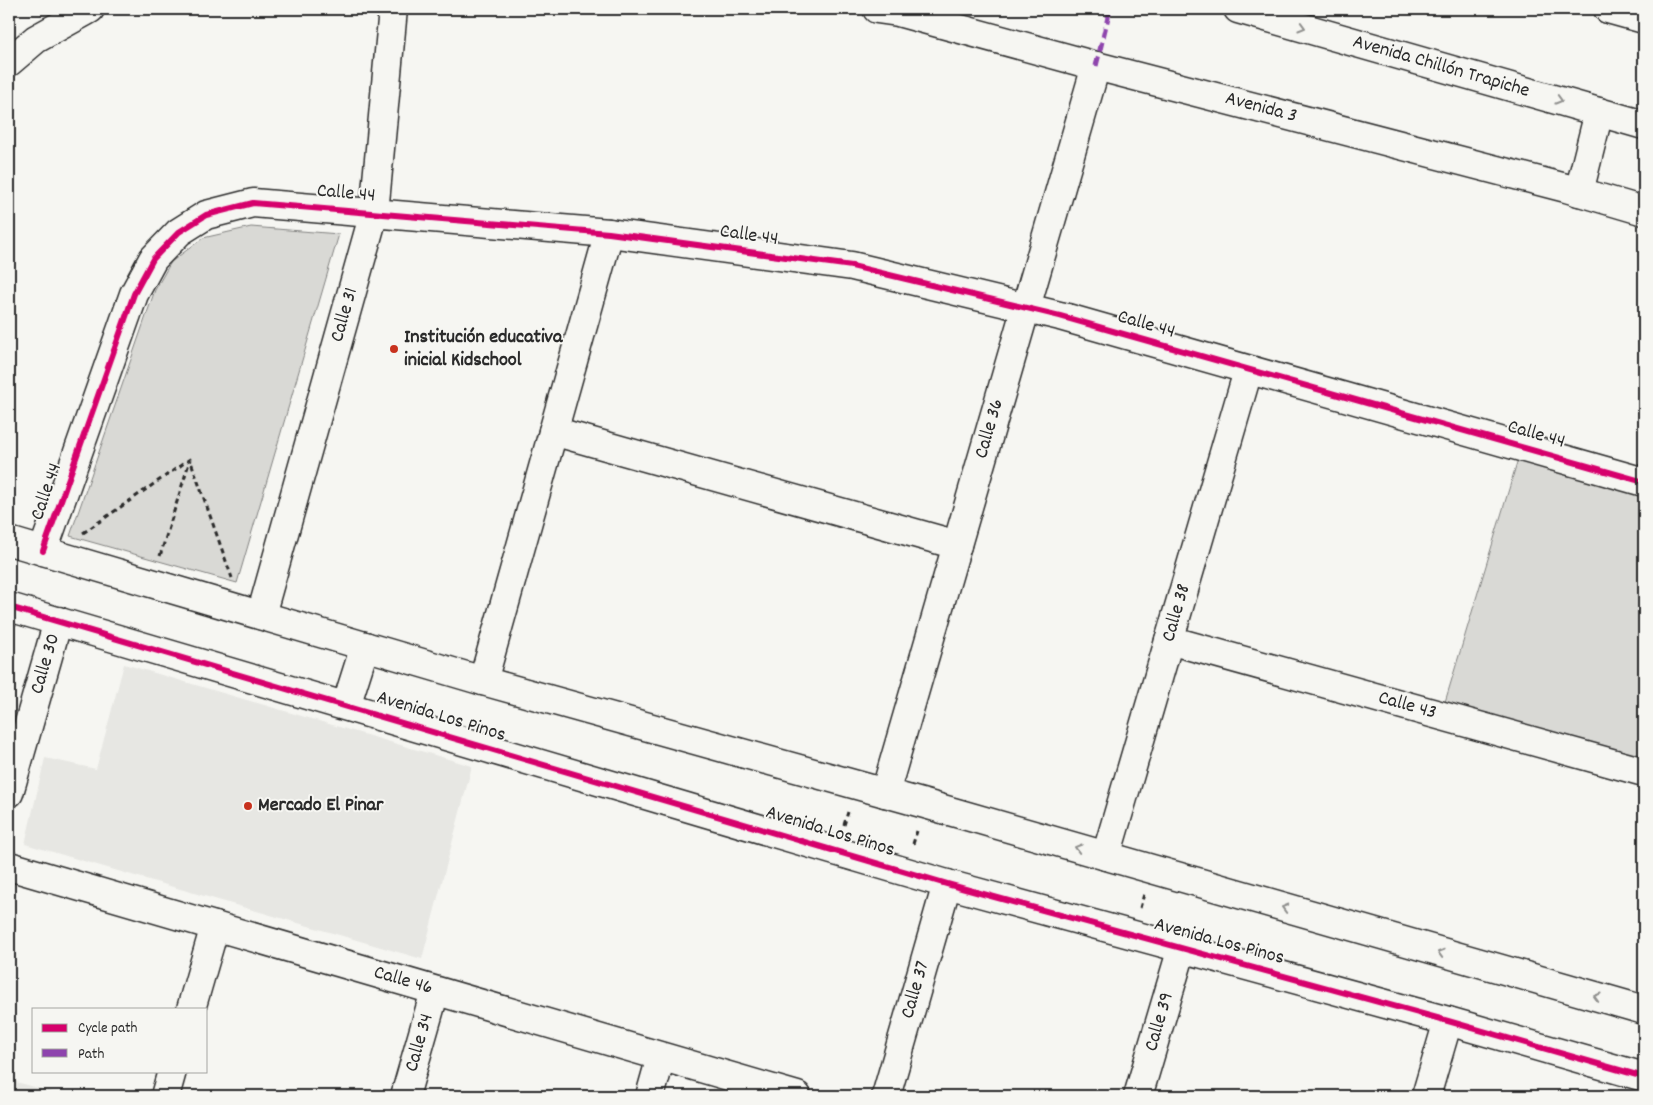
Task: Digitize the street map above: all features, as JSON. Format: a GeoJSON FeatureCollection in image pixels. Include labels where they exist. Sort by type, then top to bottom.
{"type":"FeatureCollection","features":[{"type":"Feature","properties":{"kind":"street"},"geometry":{"type":"LineString","coordinates":[[9,62],[36,38],[90,9]]}},
{"type":"Feature","properties":{"kind":"street","name":"Calle 31"},"geometry":{"type":"LineString","coordinates":[[261,615],[374,213],[393,9]]}},
{"type":"Feature","properties":{"kind":"street","name":"Avenida 3"},"geometry":{"type":"LineString","coordinates":[[877,9],[898,12],[1096,66],[1579,192],[1644,211]]}},
{"type":"Feature","properties":{"kind":"street","name":"Avenida Chillón Trapiche"},"geometry":{"type":"LineString","coordinates":[[1238,9],[1644,124]]}},
{"type":"Feature","properties":{"kind":"street"},"geometry":{"type":"LineString","coordinates":[[1608,9],[1644,19]]}},
{"type":"Feature","properties":{"kind":"street","name":"Calle 36"},"geometry":{"type":"LineString","coordinates":[[885,793],[1096,66]]}},
{"type":"Feature","properties":{"kind":"street"},"geometry":{"type":"LineString","coordinates":[[1579,192],[1599,112]]}},
{"type":"Feature","properties":{"kind":"street","name":"Calle 44"},"geometry":{"type":"LineString","coordinates":[[43,551],[134,294],[153,259],[179,232],[206,215],[253,203],[609,233],[852,266],[1026,308],[1644,482]]}},
{"type":"Feature","properties":{"kind":"street"},"geometry":{"type":"LineString","coordinates":[[483,681],[609,233]]}},
{"type":"Feature","properties":{"kind":"street","name":"Calle 38"},"geometry":{"type":"LineString","coordinates":[[1106,856],[1248,371]]}},
{"type":"Feature","properties":{"kind":"street"},"geometry":{"type":"LineString","coordinates":[[553,432],[957,545]]}},
{"type":"Feature","properties":{"kind":"street"},"geometry":{"type":"LineString","coordinates":[[9,541],[483,681],[925,804],[1644,1010]]}},
{"type":"Feature","properties":{"kind":"street","name":"Avenida Los Pinos"},"geometry":{"type":"LineString","coordinates":[[9,607],[947,884],[1448,1021],[1644,1078]]}},
{"type":"Feature","properties":{"kind":"street","name":"Calle 30"},"geometry":{"type":"LineString","coordinates":[[9,793],[58,621]]}},
{"type":"Feature","properties":{"kind":"street","name":"Calle 43"},"geometry":{"type":"LineString","coordinates":[[1169,640],[1644,772]]}},
{"type":"Feature","properties":{"kind":"street"},"geometry":{"type":"LineString","coordinates":[[346,706],[365,646]]}},
{"type":"Feature","properties":{"kind":"street","name":"Calle 46"},"geometry":{"type":"LineString","coordinates":[[9,866],[797,1096]]}},
{"type":"Feature","properties":{"kind":"street","name":"Calle 37"},"geometry":{"type":"LineString","coordinates":[[886,1096],[947,884]]}},
{"type":"Feature","properties":{"kind":"street"},"geometry":{"type":"LineString","coordinates":[[191,1008],[215,926]]}},
{"type":"Feature","properties":{"kind":"street","name":"Calle 39"},"geometry":{"type":"LineString","coordinates":[[1138,1096],[1182,948]]}},
{"type":"Feature","properties":{"kind":"street","name":"Calle 34"},"geometry":{"type":"LineString","coordinates":[[405,1096],[435,990]]}},
{"type":"Feature","properties":{"kind":"street"},"geometry":{"type":"LineString","coordinates":[[1426,1096],[1448,1021]]}},
{"type":"Feature","properties":{"kind":"street"},"geometry":{"type":"LineString","coordinates":[[650,1096],[661,1057]]}},
{"type":"Feature","properties":{"kind":"street"},"geometry":{"type":"LineString","coordinates":[[165,1096],[172,1072]]}},
{"type":"Feature","properties":{"kind":"path"},"geometry":{"type":"LineString","coordinates":[[78,537],[190,459]]}},
{"type":"Feature","properties":{"kind":"path"},"geometry":{"type":"LineString","coordinates":[[152,583],[190,459]]}},
{"type":"Feature","properties":{"kind":"path"},"geometry":{"type":"LineString","coordinates":[[190,459],[234,586]]}},
{"type":"Feature","properties":{"kind":"path"},"geometry":{"type":"LineString","coordinates":[[836,851],[856,785]]}},
{"type":"Feature","properties":{"kind":"path"},"geometry":{"type":"LineString","coordinates":[[904,871],[925,804]]}},
{"type":"Feature","properties":{"kind":"path"},"geometry":{"type":"LineString","coordinates":[[1133,935],[1151,869]]}},
{"type":"Feature","properties":{"kind":"shaded area"},"geometry":{"type":"Polygon","coordinates":[[[251,227],[339,234],[237,583],[70,536],[155,290],[171,262],[203,238],[251,227]]]}},
{"type":"Feature","properties":{"kind":"shaded area"},"geometry":{"type":"Polygon","coordinates":[[[1518,459],[1644,496],[1644,759],[1445,702],[1518,459]]]}},
{"type":"Feature","properties":{"kind":"shaded area","name":"Mercado El Pinar"},"geometry":{"type":"Polygon","coordinates":[[[124,664],[472,766],[422,959],[25,844],[45,758],[96,769],[124,664]]]}},
{"type":"Feature","properties":{"kind":"shaded area"},"geometry":{"type":"Polygon","coordinates":[[[9,1080],[67,1096],[9,1096],[9,1080]]]}},
{"type":"Feature","properties":{"kind":"marked path"},"geometry":{"type":"LineString","coordinates":[[1096,66],[1110,9]]}},
{"type":"Feature","properties":{"kind":"cycle path"},"geometry":{"type":"LineString","coordinates":[[43,551],[134,294],[153,259],[179,232],[206,215],[253,203],[609,233],[852,266],[1060,316],[1644,482]]}},
{"type":"Feature","properties":{"kind":"cycle path"},"geometry":{"type":"LineString","coordinates":[[9,607],[947,884],[1448,1021],[1644,1077]]}},
{"type":"Feature","properties":{"kind":"place","name":"Institución educativa inicial Kidschool"},"geometry":{"type":"Point","coordinates":[394,349]}},
{"type":"Feature","properties":{"kind":"place","name":"Mercado El Pinar"},"geometry":{"type":"Point","coordinates":[248,806]}}]}
